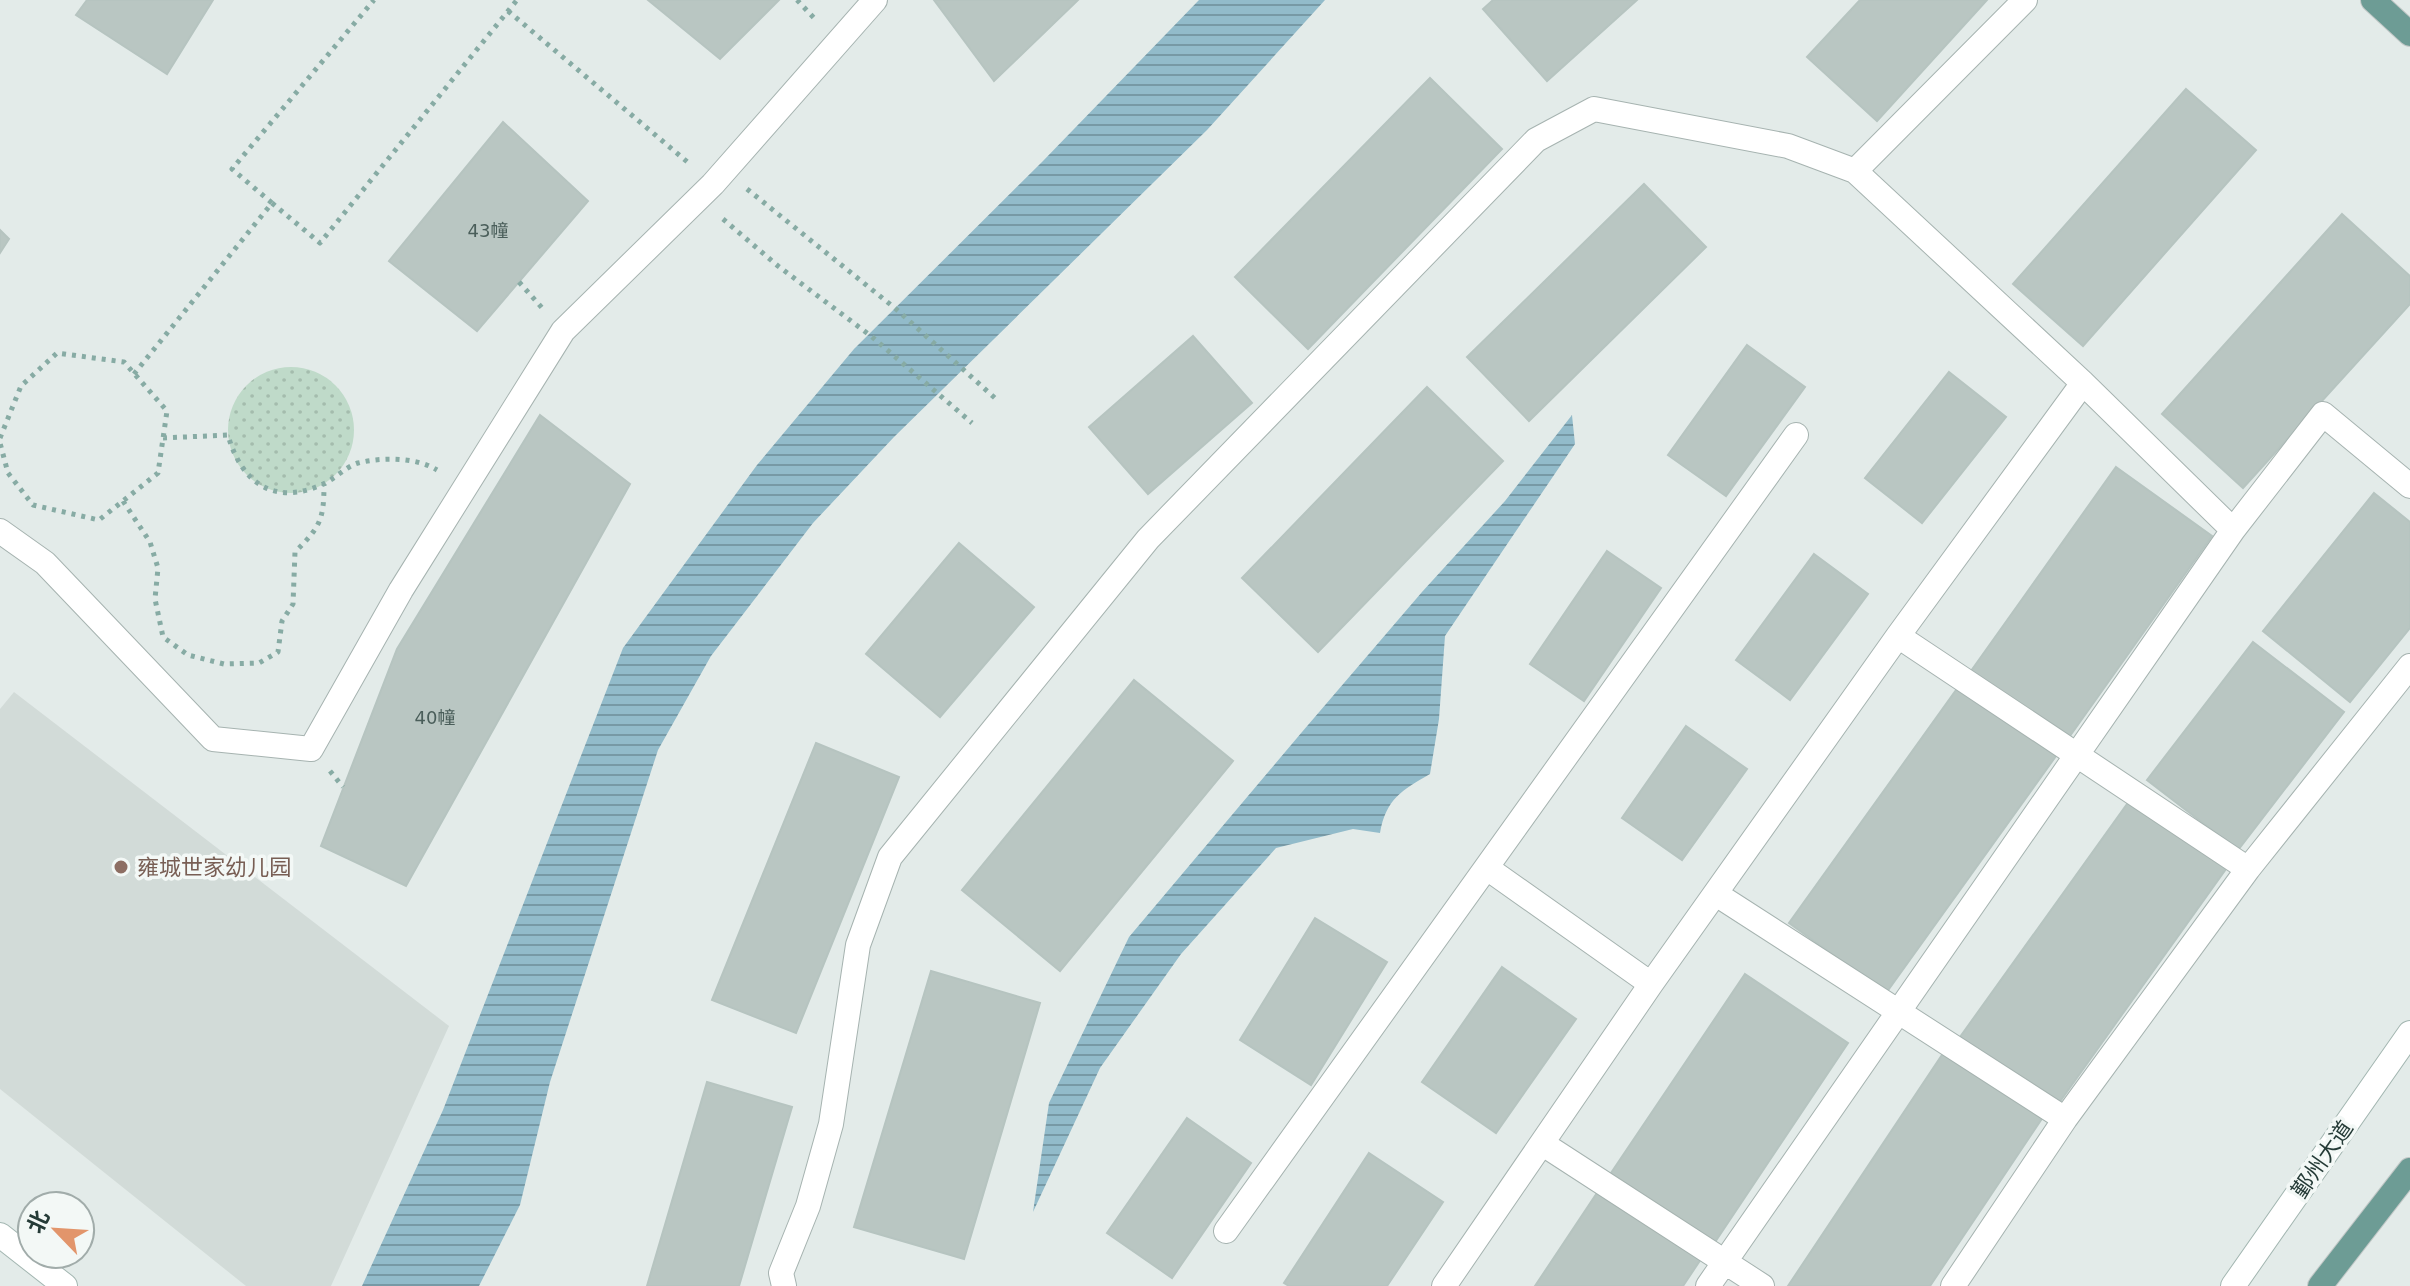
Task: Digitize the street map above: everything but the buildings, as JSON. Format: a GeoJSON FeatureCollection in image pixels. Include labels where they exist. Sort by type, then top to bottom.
{"type":"FeatureCollection","features":[{"type":"Feature","properties":{"kind":"main road"},"geometry":{"type":"LineString","coordinates":[[2373,0],[2410,34]]}},
{"type":"Feature","properties":{"kind":"main road"},"geometry":{"type":"LineString","coordinates":[[2320,1286],[2410,1170]]}},
{"type":"Feature","properties":{"kind":"street"},"geometry":{"type":"LineString","coordinates":[[0,531],[45,563],[213,739],[311,749],[394,602],[563,331],[712,184],[875,0]]}},
{"type":"Feature","properties":{"kind":"street"},"geometry":{"type":"LineString","coordinates":[[1855,171],[2025,0]]}},
{"type":"Feature","properties":{"kind":"street"},"geometry":{"type":"LineString","coordinates":[[784,1286],[781,1273],[808,1206],[831,1124],[858,945],[890,857],[1148,539],[1536,140],[1594,109],[1788,146],[1855,171],[2083,383],[2233,530]]}},
{"type":"Feature","properties":{"kind":"street"},"geometry":{"type":"LineString","coordinates":[[1444,1286],[1651,984],[1898,636],[2083,383]]}},
{"type":"Feature","properties":{"kind":"street"},"geometry":{"type":"LineString","coordinates":[[1708,1286],[2233,530],[2323,414],[2410,486]]}},
{"type":"Feature","properties":{"kind":"street"},"geometry":{"type":"LineString","coordinates":[[1226,1231],[1796,435]]}},
{"type":"Feature","properties":{"kind":"street"},"geometry":{"type":"LineString","coordinates":[[1898,636],[2248,869]]}},
{"type":"Feature","properties":{"kind":"street"},"geometry":{"type":"LineString","coordinates":[[1953,1286],[2065,1119],[2248,869],[2410,666]]}},
{"type":"Feature","properties":{"kind":"street"},"geometry":{"type":"LineString","coordinates":[[1487,868],[1651,984]]}},
{"type":"Feature","properties":{"kind":"street"},"geometry":{"type":"LineString","coordinates":[[1716,894],[2065,1119]]}},
{"type":"Feature","properties":{"kind":"street","name":"鄞州大道"},"geometry":{"type":"LineString","coordinates":[[2233,1286],[2410,1033]]}},
{"type":"Feature","properties":{"kind":"street"},"geometry":{"type":"LineString","coordinates":[[1543,1144],[1762,1286]]}},
{"type":"Feature","properties":{"kind":"street"},"geometry":{"type":"LineString","coordinates":[[0,1235],[65,1286]]}},
{"type":"Feature","properties":{"kind":"path"},"geometry":{"type":"LineString","coordinates":[[374,0],[232,169],[320,243],[517,0]]}},
{"type":"Feature","properties":{"kind":"path"},"geometry":{"type":"LineString","coordinates":[[508,11],[712,184],[896,309],[996,399]]}},
{"type":"Feature","properties":{"kind":"path"},"geometry":{"type":"LineString","coordinates":[[712,184],[778,266],[871,336],[972,423]]}},
{"type":"Feature","properties":{"kind":"path"},"geometry":{"type":"LineString","coordinates":[[134,374],[272,203]]}},
{"type":"Feature","properties":{"kind":"path"},"geometry":{"type":"LineString","coordinates":[[57,353],[124,362],[134,374],[167,411],[158,473],[99,520],[33,505],[8,473],[0,440],[21,386],[57,353]]}},
{"type":"Feature","properties":{"kind":"path"},"geometry":{"type":"LineString","coordinates":[[163,438],[228,435],[233,455],[244,473],[268,489],[282,493],[304,492],[324,484],[356,463],[398,459],[432,467],[465,487]]}},
{"type":"Feature","properties":{"kind":"path"},"geometry":{"type":"LineString","coordinates":[[123,501],[150,542],[158,568],[155,599],[163,637],[188,655],[224,664],[259,663],[278,652],[282,621],[293,604],[295,552],[312,535],[324,513],[324,484]]}},
{"type":"Feature","properties":{"kind":"shaded area","name":"雍城世家幼儿园"},"geometry":{"type":"Polygon","coordinates":[[[14,692],[449,1026],[331,1286],[246,1286],[0,1089],[0,709],[14,692]]]}},
{"type":"Feature","properties":{"kind":"green space"},"geometry":{"type":"Polygon","coordinates":[[[291,367],[315,372],[335,386],[349,406],[354,430],[349,454],[335,474],[315,488],[291,493],[267,488],[247,474],[233,454],[228,430],[233,406],[247,386],[267,372],[291,367]]]}},
{"type":"Feature","properties":{"kind":"water"},"geometry":{"type":"Polygon","coordinates":[[[1199,0],[1325,0],[1207,130],[894,437],[813,523],[711,656],[658,750],[550,1082],[520,1205],[479,1286],[362,1286],[443,1110],[623,648],[757,465],[854,349],[1199,0]]]}},
{"type":"Feature","properties":{"kind":"water"},"geometry":{"type":"Polygon","coordinates":[[[1572,415],[1575,444],[1445,636],[1439,719],[1430,774],[1411,785],[1391,804],[1380,833],[1353,829],[1276,848],[1181,954],[1100,1068],[1033,1212],[1049,1103],[1129,937],[1422,592],[1505,501],[1572,415]]]}},
{"type":"Feature","properties":{"kind":"place","name":"雍城世家幼儿园"},"geometry":{"type":"Point","coordinates":[121,867]}}]}
